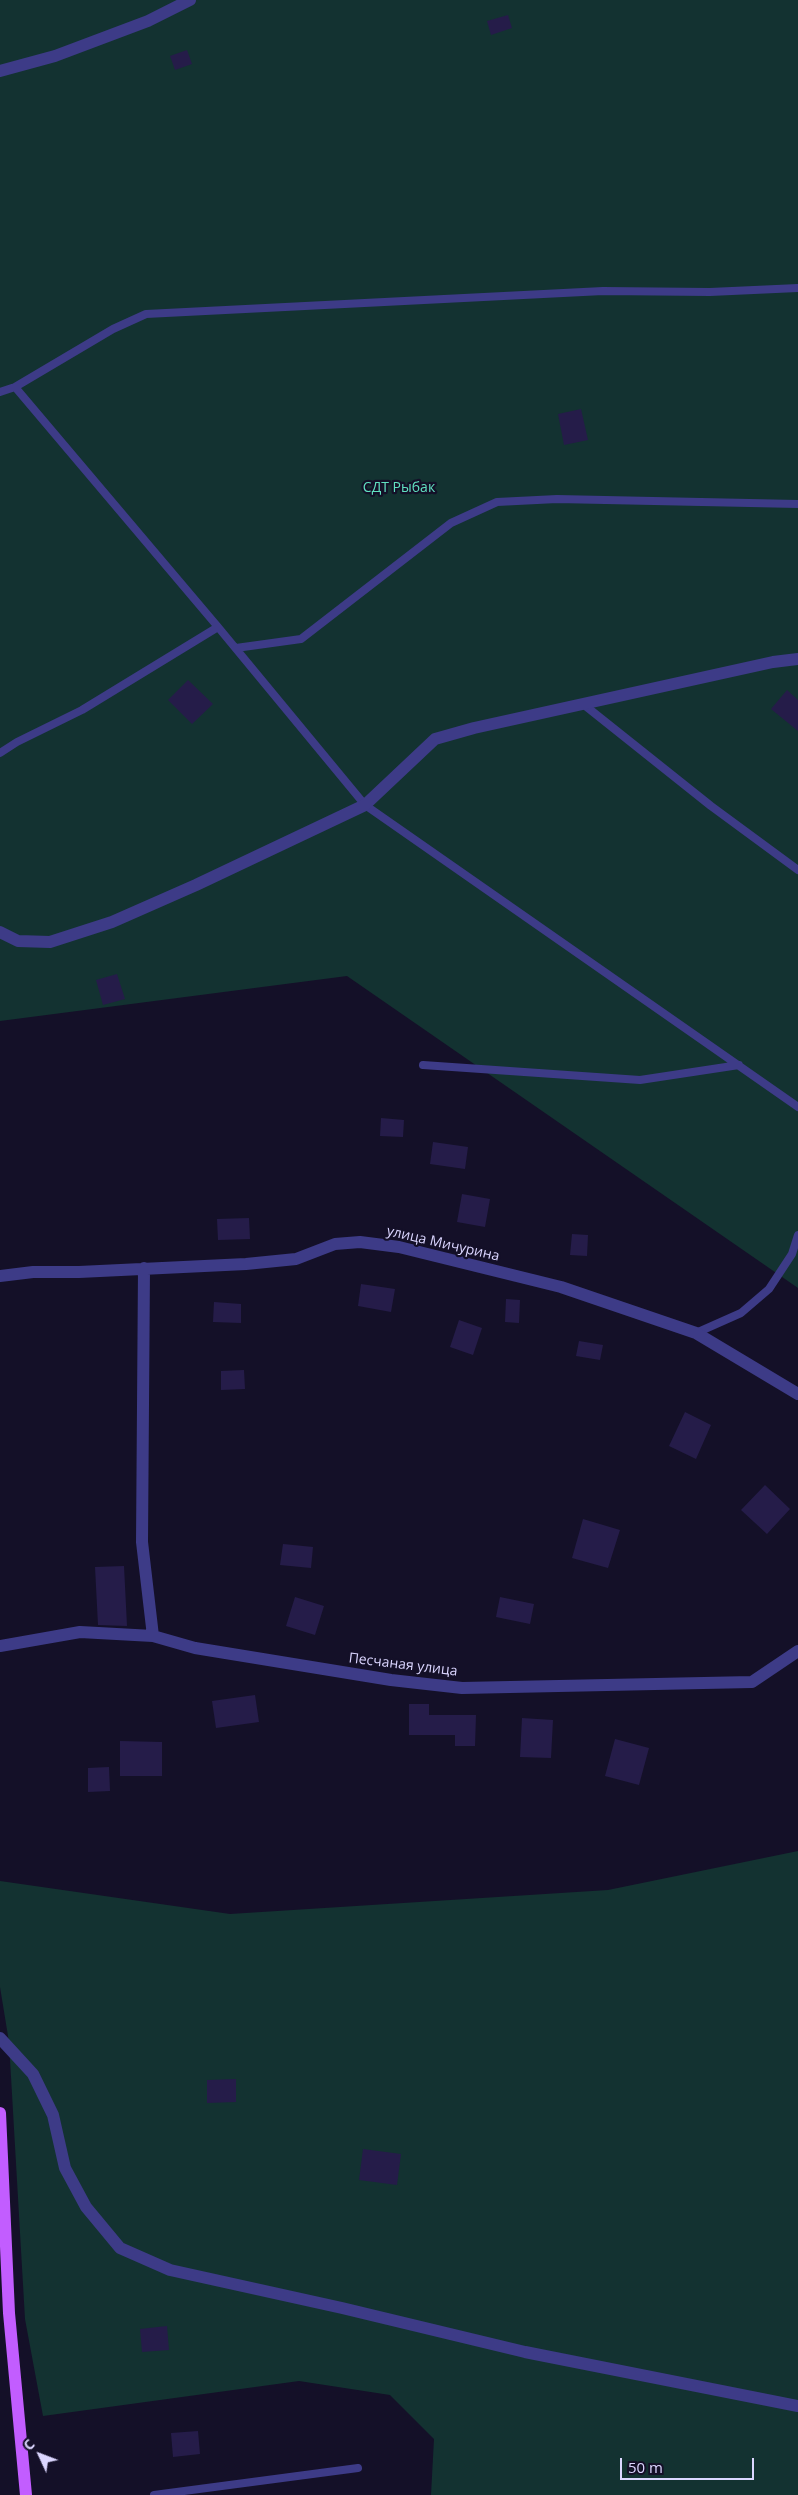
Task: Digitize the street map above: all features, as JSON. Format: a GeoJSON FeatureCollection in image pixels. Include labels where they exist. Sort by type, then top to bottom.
{"type":"FeatureCollection","features":[{"type":"Feature","properties":{"kind":"main road"},"geometry":{"type":"LineString","coordinates":[[0,2113],[9,2313],[26,2495]]}},
{"type":"Feature","properties":{"kind":"street"},"geometry":{"type":"LineString","coordinates":[[0,71],[55,56],[148,22],[190,0]]}},
{"type":"Feature","properties":{"kind":"street"},"geometry":{"type":"LineString","coordinates":[[0,932],[18,941],[50,942],[112,922],[196,885],[365,805],[436,739],[474,728],[773,662],[798,659]]}},
{"type":"Feature","properties":{"kind":"street","name":"улица Мичурина"},"geometry":{"type":"LineString","coordinates":[[0,1276],[33,1272],[204,1268],[296,1259],[335,1244],[360,1242],[399,1247],[562,1287],[696,1333],[798,1394]]}},
{"type":"Feature","properties":{"kind":"street"},"geometry":{"type":"LineString","coordinates":[[144,1268],[142,1542],[152,1636]]}},
{"type":"Feature","properties":{"kind":"street","name":"Песчаная улица"},"geometry":{"type":"LineString","coordinates":[[0,1646],[80,1632],[152,1636],[195,1648],[372,1677],[462,1688],[752,1682],[798,1651]]}},
{"type":"Feature","properties":{"kind":"street"},"geometry":{"type":"LineString","coordinates":[[0,2038],[33,2074],[52,2115],[65,2168],[86,2207],[120,2248],[170,2270],[351,2310],[525,2352],[798,2406]]}},
{"type":"Feature","properties":{"kind":"lane"},"geometry":{"type":"LineString","coordinates":[[0,392],[15,387],[112,329],[146,314],[603,292],[710,292],[798,288]]}},
{"type":"Feature","properties":{"kind":"lane"},"geometry":{"type":"LineString","coordinates":[[15,387],[236,648],[365,805],[798,1107]]}},
{"type":"Feature","properties":{"kind":"lane"},"geometry":{"type":"LineString","coordinates":[[236,648],[301,639],[451,523],[497,502],[557,499],[798,504]]}},
{"type":"Feature","properties":{"kind":"lane"},"geometry":{"type":"LineString","coordinates":[[0,753],[17,742],[82,710],[218,627]]}},
{"type":"Feature","properties":{"kind":"lane"},"geometry":{"type":"LineString","coordinates":[[583,704],[711,806],[798,870]]}},
{"type":"Feature","properties":{"kind":"lane"},"geometry":{"type":"LineString","coordinates":[[423,1065],[640,1080],[739,1065]]}},
{"type":"Feature","properties":{"kind":"lane"},"geometry":{"type":"LineString","coordinates":[[696,1333],[741,1313],[769,1289],[792,1254],[798,1235]]}},
{"type":"Feature","properties":{"kind":"lane"},"geometry":{"type":"LineString","coordinates":[[154,2495],[358,2468]]}},
{"type":"Feature","properties":{"kind":"green space","name":"СДТ Рыбак"},"geometry":{"type":"Polygon","coordinates":[[[0,0],[798,0],[798,1288],[347,976],[0,1021],[0,0]]]}},
{"type":"Feature","properties":{"kind":"green space"},"geometry":{"type":"Polygon","coordinates":[[[798,1851],[798,2495],[431,2495],[434,2439],[390,2395],[299,2381],[43,2416],[25,2319],[9,2042],[0,1987],[0,1881],[230,1914],[608,1890],[798,1851]]]}},
{"type":"Feature","properties":{"kind":"building"},"geometry":{"type":"Polygon","coordinates":[[[508,15],[512,28],[491,35],[487,21],[508,15]]]}},
{"type":"Feature","properties":{"kind":"building"},"geometry":{"type":"Polygon","coordinates":[[[187,50],[192,64],[175,70],[170,56],[187,50]]]}},
{"type":"Feature","properties":{"kind":"building"},"geometry":{"type":"Polygon","coordinates":[[[581,409],[588,440],[564,445],[558,414],[581,409]]]}},
{"type":"Feature","properties":{"kind":"building"},"geometry":{"type":"Polygon","coordinates":[[[188,680],[213,704],[192,724],[168,700],[188,680]]]}},
{"type":"Feature","properties":{"kind":"building"},"geometry":{"type":"Polygon","coordinates":[[[787,690],[798,700],[798,731],[771,709],[787,690]]]}},
{"type":"Feature","properties":{"kind":"building"},"geometry":{"type":"Polygon","coordinates":[[[117,974],[125,999],[103,1005],[96,980],[117,974]]]}},
{"type":"Feature","properties":{"kind":"building"},"geometry":{"type":"Polygon","coordinates":[[[381,1118],[404,1120],[403,1137],[380,1136],[381,1118]]]}},
{"type":"Feature","properties":{"kind":"building"},"geometry":{"type":"Polygon","coordinates":[[[433,1142],[468,1147],[465,1169],[430,1164],[433,1142]]]}},
{"type":"Feature","properties":{"kind":"building"},"geometry":{"type":"Polygon","coordinates":[[[462,1194],[490,1199],[485,1227],[457,1222],[462,1194]]]}},
{"type":"Feature","properties":{"kind":"building"},"geometry":{"type":"Polygon","coordinates":[[[249,1218],[250,1239],[218,1240],[217,1219],[249,1218]]]}},
{"type":"Feature","properties":{"kind":"building"},"geometry":{"type":"Polygon","coordinates":[[[572,1234],[588,1235],[587,1256],[570,1255],[572,1234]]]}},
{"type":"Feature","properties":{"kind":"building"},"geometry":{"type":"Polygon","coordinates":[[[361,1284],[395,1289],[391,1312],[358,1306],[361,1284]]]}},
{"type":"Feature","properties":{"kind":"building"},"geometry":{"type":"Polygon","coordinates":[[[506,1299],[520,1300],[519,1323],[505,1322],[506,1299]]]}},
{"type":"Feature","properties":{"kind":"building"},"geometry":{"type":"Polygon","coordinates":[[[214,1302],[241,1304],[241,1323],[213,1322],[214,1302]]]}},
{"type":"Feature","properties":{"kind":"building"},"geometry":{"type":"Polygon","coordinates":[[[459,1320],[482,1328],[473,1355],[450,1347],[459,1320]]]}},
{"type":"Feature","properties":{"kind":"building"},"geometry":{"type":"Polygon","coordinates":[[[579,1341],[603,1345],[600,1360],[576,1356],[579,1341]]]}},
{"type":"Feature","properties":{"kind":"building"},"geometry":{"type":"Polygon","coordinates":[[[244,1370],[245,1389],[221,1390],[221,1371],[244,1370]]]}},
{"type":"Feature","properties":{"kind":"building"},"geometry":{"type":"Polygon","coordinates":[[[685,1412],[711,1425],[696,1459],[669,1446],[685,1412]]]}},
{"type":"Feature","properties":{"kind":"building"},"geometry":{"type":"Polygon","coordinates":[[[765,1485],[790,1509],[767,1534],[741,1510],[765,1485]]]}},
{"type":"Feature","properties":{"kind":"building"},"geometry":{"type":"Polygon","coordinates":[[[583,1519],[620,1530],[608,1568],[572,1558],[583,1519]]]}},
{"type":"Feature","properties":{"kind":"building"},"geometry":{"type":"Polygon","coordinates":[[[283,1544],[313,1547],[311,1568],[280,1565],[283,1544]]]}},
{"type":"Feature","properties":{"kind":"building"},"geometry":{"type":"Polygon","coordinates":[[[124,1566],[127,1626],[98,1625],[95,1567],[124,1566]]]}},
{"type":"Feature","properties":{"kind":"building"},"geometry":{"type":"Polygon","coordinates":[[[295,1597],[324,1606],[315,1635],[286,1626],[295,1597]]]}},
{"type":"Feature","properties":{"kind":"building"},"geometry":{"type":"Polygon","coordinates":[[[500,1597],[534,1604],[530,1624],[496,1617],[500,1597]]]}},
{"type":"Feature","properties":{"kind":"building"},"geometry":{"type":"Polygon","coordinates":[[[255,1695],[259,1722],[216,1728],[212,1701],[255,1695]]]}},
{"type":"Feature","properties":{"kind":"building"},"geometry":{"type":"Polygon","coordinates":[[[409,1704],[429,1704],[429,1715],[476,1715],[475,1746],[455,1746],[455,1735],[409,1735],[409,1704]]]}},
{"type":"Feature","properties":{"kind":"building"},"geometry":{"type":"Polygon","coordinates":[[[522,1718],[553,1720],[551,1758],[520,1757],[522,1718]]]}},
{"type":"Feature","properties":{"kind":"building"},"geometry":{"type":"Polygon","coordinates":[[[615,1739],[649,1748],[639,1785],[605,1776],[615,1739]]]}},
{"type":"Feature","properties":{"kind":"building"},"geometry":{"type":"Polygon","coordinates":[[[120,1741],[162,1742],[162,1776],[120,1776],[120,1741]]]}},
{"type":"Feature","properties":{"kind":"building"},"geometry":{"type":"Polygon","coordinates":[[[109,1767],[110,1791],[88,1792],[88,1768],[109,1767]]]}},
{"type":"Feature","properties":{"kind":"building"},"geometry":{"type":"Polygon","coordinates":[[[236,2079],[236,2102],[207,2103],[207,2080],[236,2079]]]}},
{"type":"Feature","properties":{"kind":"building"},"geometry":{"type":"Polygon","coordinates":[[[363,2149],[401,2154],[397,2185],[359,2180],[363,2149]]]}},
{"type":"Feature","properties":{"kind":"building"},"geometry":{"type":"Polygon","coordinates":[[[167,2326],[169,2350],[142,2352],[140,2329],[167,2326]]]}},
{"type":"Feature","properties":{"kind":"building"},"geometry":{"type":"Polygon","coordinates":[[[198,2431],[200,2454],[173,2457],[171,2433],[198,2431]]]}}]}
